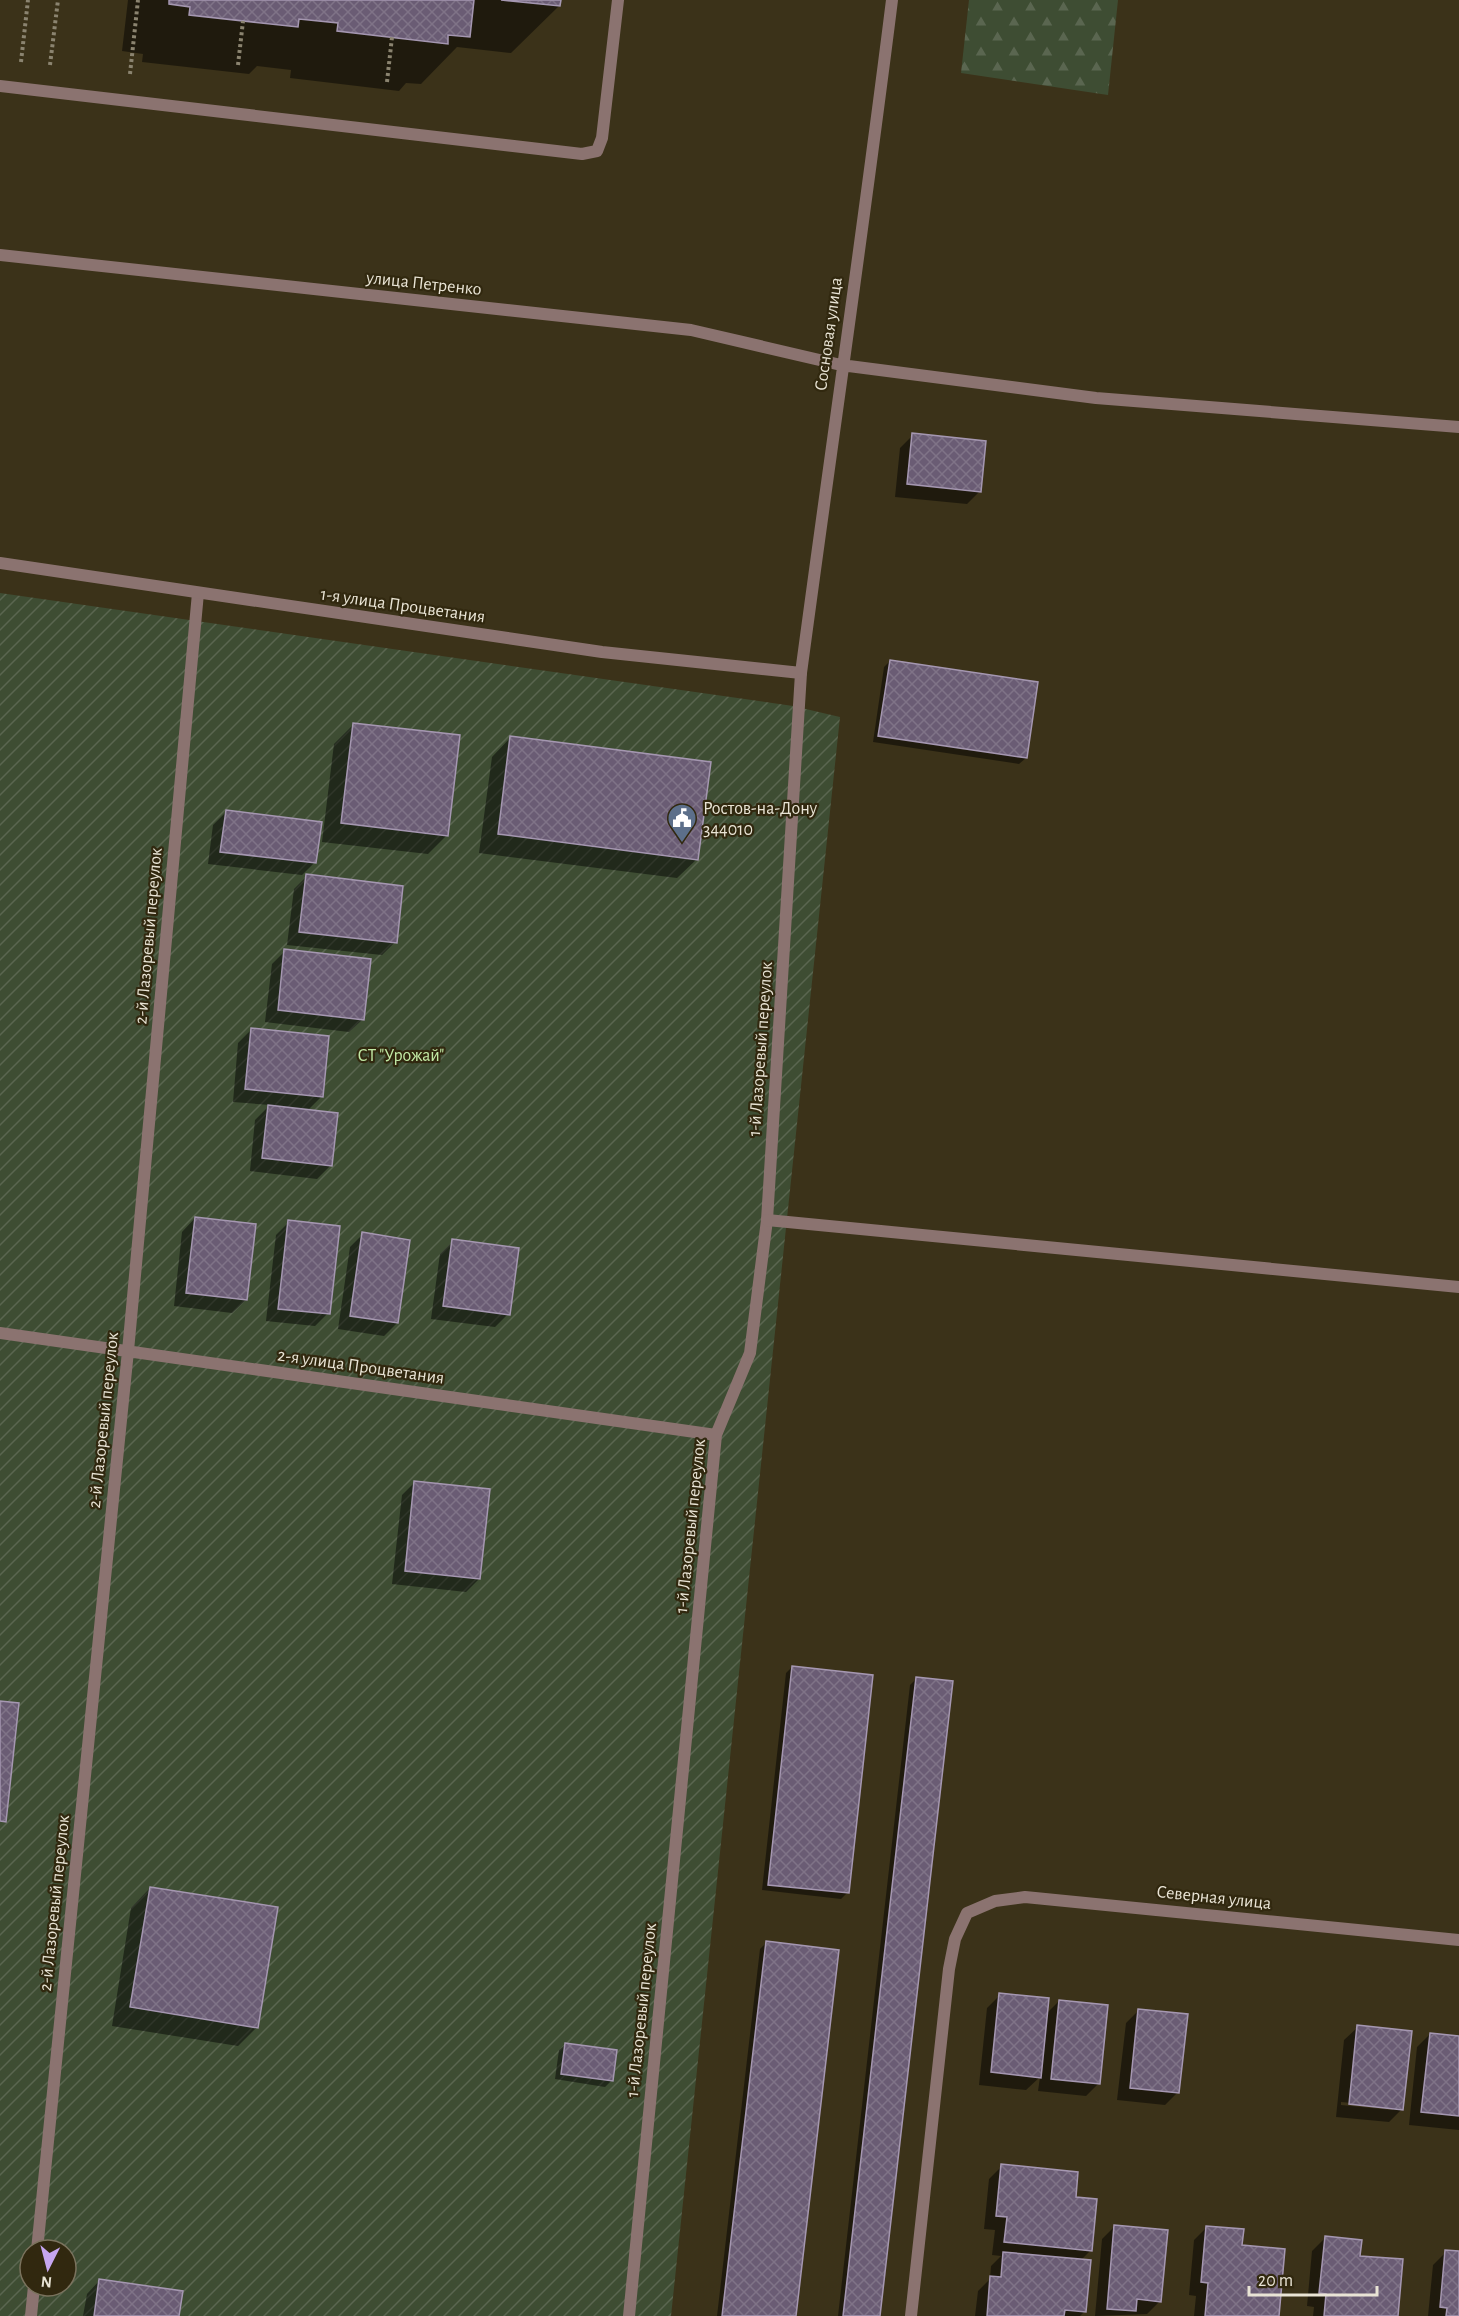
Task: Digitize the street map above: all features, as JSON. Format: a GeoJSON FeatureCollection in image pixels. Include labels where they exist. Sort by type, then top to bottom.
{"type":"FeatureCollection","features":[{"type":"Feature","properties":{"kind":"street"},"geometry":{"type":"LineString","coordinates":[[0,86],[582,154],[597,151],[602,138],[618,0]]}},
{"type":"Feature","properties":{"kind":"street","name":"Сосновая улица"},"geometry":{"type":"LineString","coordinates":[[801,673],[892,0]]}},
{"type":"Feature","properties":{"kind":"street","name":"улица Петренко"},"geometry":{"type":"LineString","coordinates":[[0,255],[691,330],[841,365],[1096,398],[1459,427]]}},
{"type":"Feature","properties":{"kind":"street","name":"1-я улица Процветания"},"geometry":{"type":"LineString","coordinates":[[0,563],[602,652],[801,673]]}},
{"type":"Feature","properties":{"kind":"street","name":"2-й Лазоревый переулок"},"geometry":{"type":"LineString","coordinates":[[38,2238],[128,1351],[198,593]]}},
{"type":"Feature","properties":{"kind":"street","name":"1-й Лазоревый переулок"},"geometry":{"type":"LineString","coordinates":[[629,2316],[716,1435],[750,1353],[767,1220],[801,673]]}},
{"type":"Feature","properties":{"kind":"street"},"geometry":{"type":"LineString","coordinates":[[767,1220],[1459,1287]]}},
{"type":"Feature","properties":{"kind":"street","name":"2-я улица Процветания"},"geometry":{"type":"LineString","coordinates":[[0,1333],[716,1435]]}},
{"type":"Feature","properties":{"kind":"street","name":"Северная улица"},"geometry":{"type":"LineString","coordinates":[[911,2316],[949,1969],[955,1939],[967,1913],[995,1901],[1025,1897],[1459,1940]]}},
{"type":"Feature","properties":{"kind":"street"},"geometry":{"type":"LineString","coordinates":[[31,2316],[33,2298]]}},
{"type":"Feature","properties":{"kind":"path"},"geometry":{"type":"LineString","coordinates":[[18,88],[28,0]]}},
{"type":"Feature","properties":{"kind":"path"},"geometry":{"type":"LineString","coordinates":[[47,92],[58,0]]}},
{"type":"Feature","properties":{"kind":"path"},"geometry":{"type":"LineString","coordinates":[[127,101],[138,0]]}},
{"type":"Feature","properties":{"kind":"path"},"geometry":{"type":"LineString","coordinates":[[238,64],[243,21]]}},
{"type":"Feature","properties":{"kind":"path"},"geometry":{"type":"LineString","coordinates":[[387,82],[392,37]]}},
{"type":"Feature","properties":{"kind":"green space"},"geometry":{"type":"Polygon","coordinates":[[[969,0],[1118,0],[1108,95],[961,73],[969,0]]]}},
{"type":"Feature","properties":{"kind":"green space","name":"СТ \"Урожай\""},"geometry":{"type":"Polygon","coordinates":[[[0,593],[793,706],[840,717],[671,2316],[0,2316],[0,593]]]}},
{"type":"Feature","properties":{"kind":"building"},"geometry":{"type":"Polygon","coordinates":[[[169,0],[474,0],[470,37],[448,35],[448,44],[337,31],[338,23],[299,19],[298,27],[189,15],[190,7],[169,4],[169,0]]]}},
{"type":"Feature","properties":{"kind":"building"},"geometry":{"type":"Polygon","coordinates":[[[501,0],[561,0],[560,6],[501,0]]]}},
{"type":"Feature","properties":{"kind":"building"},"geometry":{"type":"Polygon","coordinates":[[[912,433],[986,441],[981,492],[907,484],[912,433]]]}},
{"type":"Feature","properties":{"kind":"building"},"geometry":{"type":"Polygon","coordinates":[[[890,660],[1038,682],[1027,758],[878,736],[890,660]]]}},
{"type":"Feature","properties":{"kind":"building"},"geometry":{"type":"Polygon","coordinates":[[[353,723],[460,735],[448,836],[341,823],[353,723]]]}},
{"type":"Feature","properties":{"kind":"building"},"geometry":{"type":"Polygon","coordinates":[[[510,736],[711,762],[698,860],[498,834],[510,736]]]}},
{"type":"Feature","properties":{"kind":"building"},"geometry":{"type":"Polygon","coordinates":[[[226,810],[322,822],[316,863],[220,852],[226,810]]]}},
{"type":"Feature","properties":{"kind":"building"},"geometry":{"type":"Polygon","coordinates":[[[306,874],[403,886],[397,943],[299,932],[306,874]]]}},
{"type":"Feature","properties":{"kind":"building"},"geometry":{"type":"Polygon","coordinates":[[[284,949],[371,959],[364,1020],[278,1010],[284,949]]]}},
{"type":"Feature","properties":{"kind":"building"},"geometry":{"type":"Polygon","coordinates":[[[251,1028],[329,1036],[323,1097],[245,1089],[251,1028]]]}},
{"type":"Feature","properties":{"kind":"building"},"geometry":{"type":"Polygon","coordinates":[[[268,1105],[338,1113],[332,1166],[262,1158],[268,1105]]]}},
{"type":"Feature","properties":{"kind":"building"},"geometry":{"type":"Polygon","coordinates":[[[195,1217],[256,1224],[247,1300],[186,1293],[195,1217]]]}},
{"type":"Feature","properties":{"kind":"building"},"geometry":{"type":"Polygon","coordinates":[[[288,1220],[340,1226],[330,1314],[278,1309],[288,1220]]]}},
{"type":"Feature","properties":{"kind":"building"},"geometry":{"type":"Polygon","coordinates":[[[362,1232],[410,1240],[398,1323],[350,1316],[362,1232]]]}},
{"type":"Feature","properties":{"kind":"building"},"geometry":{"type":"Polygon","coordinates":[[[452,1239],[519,1248],[510,1315],[443,1306],[452,1239]]]}},
{"type":"Feature","properties":{"kind":"building"},"geometry":{"type":"Polygon","coordinates":[[[414,1481],[490,1489],[480,1579],[405,1571],[414,1481]]]}},
{"type":"Feature","properties":{"kind":"building"},"geometry":{"type":"Polygon","coordinates":[[[792,1666],[873,1675],[849,1893],[768,1885],[792,1666]]]}},
{"type":"Feature","properties":{"kind":"building"},"geometry":{"type":"Polygon","coordinates":[[[916,1677],[953,1681],[880,2316],[843,2316],[916,1677]]]}},
{"type":"Feature","properties":{"kind":"building"},"geometry":{"type":"Polygon","coordinates":[[[0,1701],[19,1703],[6,1822],[0,1821],[0,1701]]]}},
{"type":"Feature","properties":{"kind":"building"},"geometry":{"type":"Polygon","coordinates":[[[150,1887],[278,1907],[258,2028],[130,2007],[150,1887]]]}},
{"type":"Feature","properties":{"kind":"building"},"geometry":{"type":"Polygon","coordinates":[[[766,1941],[839,1950],[796,2316],[722,2316],[766,1941]]]}},
{"type":"Feature","properties":{"kind":"building"},"geometry":{"type":"Polygon","coordinates":[[[999,1993],[1049,1998],[1041,2078],[991,2072],[999,1993]]]}},
{"type":"Feature","properties":{"kind":"building"},"geometry":{"type":"Polygon","coordinates":[[[1059,2000],[1108,2005],[1100,2084],[1051,2079],[1059,2000]]]}},
{"type":"Feature","properties":{"kind":"building"},"geometry":{"type":"Polygon","coordinates":[[[1138,2009],[1188,2014],[1179,2093],[1130,2088],[1138,2009]]]}},
{"type":"Feature","properties":{"kind":"building"},"geometry":{"type":"Polygon","coordinates":[[[1357,2025],[1412,2031],[1403,2110],[1349,2104],[1357,2025]]]}},
{"type":"Feature","properties":{"kind":"building"},"geometry":{"type":"Polygon","coordinates":[[[1430,2033],[1459,2036],[1459,2116],[1421,2112],[1430,2033]]]}},
{"type":"Feature","properties":{"kind":"building"},"geometry":{"type":"Polygon","coordinates":[[[565,2043],[617,2050],[613,2081],[561,2074],[565,2043]]]}},
{"type":"Feature","properties":{"kind":"building"},"geometry":{"type":"Polygon","coordinates":[[[1001,2164],[1078,2172],[1076,2197],[1097,2199],[1092,2251],[1004,2242],[1007,2217],[996,2216],[1001,2164]]]}},
{"type":"Feature","properties":{"kind":"building"},"geometry":{"type":"Polygon","coordinates":[[[1114,2225],[1168,2230],[1161,2302],[1137,2299],[1136,2311],[1107,2309],[1114,2225]]]}},
{"type":"Feature","properties":{"kind":"building"},"geometry":{"type":"Polygon","coordinates":[[[1206,2226],[1244,2229],[1242,2245],[1285,2249],[1279,2316],[1205,2316],[1208,2283],[1201,2282],[1206,2226]]]}},
{"type":"Feature","properties":{"kind":"building"},"geometry":{"type":"Polygon","coordinates":[[[1325,2236],[1362,2240],[1360,2256],[1403,2259],[1398,2316],[1324,2316],[1326,2294],[1319,2293],[1325,2236]]]}},
{"type":"Feature","properties":{"kind":"building"},"geometry":{"type":"Polygon","coordinates":[[[1445,2250],[1459,2251],[1459,2316],[1446,2316],[1447,2308],[1440,2307],[1445,2250]]]}},
{"type":"Feature","properties":{"kind":"building"},"geometry":{"type":"Polygon","coordinates":[[[1003,2252],[1091,2260],[1086,2312],[1065,2310],[1064,2316],[987,2316],[990,2276],[1001,2277],[1003,2252]]]}},
{"type":"Feature","properties":{"kind":"building"},"geometry":{"type":"Polygon","coordinates":[[[99,2279],[183,2291],[179,2316],[94,2316],[99,2279]]]}},
{"type":"Feature","properties":{"kind":"place","name":"Ростов-на-Дону 344010"},"geometry":{"type":"Point","coordinates":[682,844]}}]}
